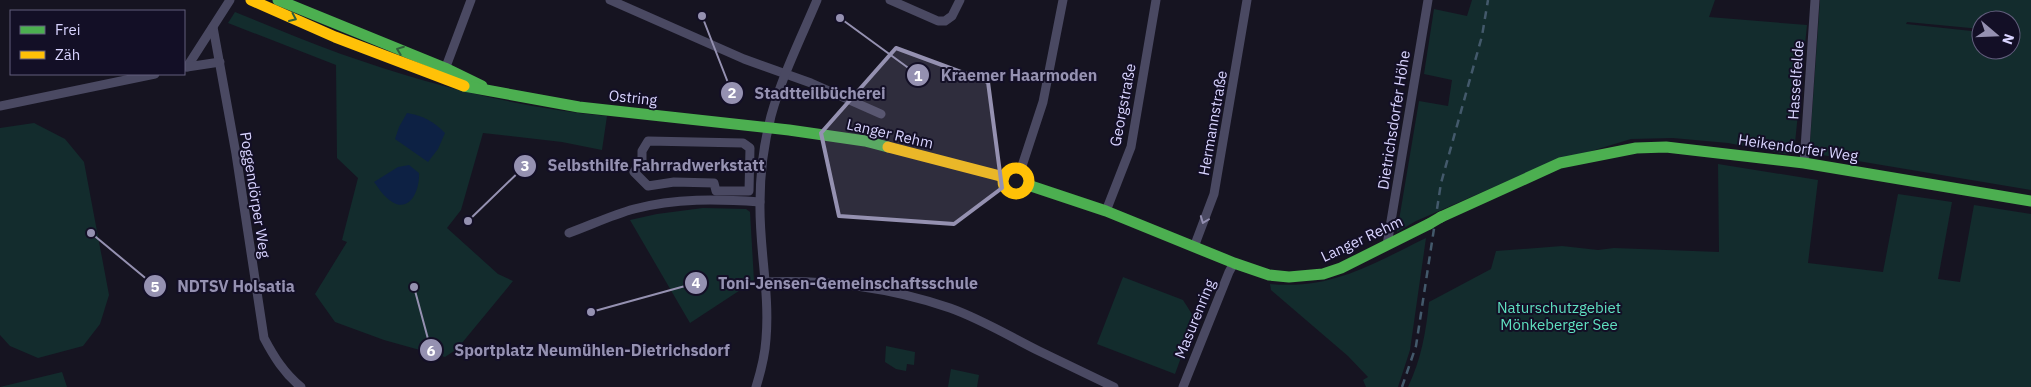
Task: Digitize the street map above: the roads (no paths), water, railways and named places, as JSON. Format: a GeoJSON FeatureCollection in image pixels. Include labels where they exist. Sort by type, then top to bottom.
{"type":"FeatureCollection","features":[{"type":"Feature","properties":{"kind":"street"},"geometry":{"type":"LineString","coordinates":[[185,67],[230,0]]}},
{"type":"Feature","properties":{"kind":"street","name":"Ostring"},"geometry":{"type":"LineString","coordinates":[[251,0],[334,38],[443,73]]}},
{"type":"Feature","properties":{"kind":"street","name":"Ostring"},"geometry":{"type":"LineString","coordinates":[[278,0],[443,73],[459,85],[578,107],[769,128]]}},
{"type":"Feature","properties":{"kind":"street"},"geometry":{"type":"LineString","coordinates":[[443,73],[472,0]]}},
{"type":"Feature","properties":{"kind":"street","name":"Langer Rehm"},"geometry":{"type":"LineString","coordinates":[[610,0],[744,59],[811,83],[881,114]]}},
{"type":"Feature","properties":{"kind":"street"},"geometry":{"type":"LineString","coordinates":[[756,387],[766,338],[760,202],[769,128],[786,74],[818,0]]}},
{"type":"Feature","properties":{"kind":"street"},"geometry":{"type":"LineString","coordinates":[[890,0],[938,21],[945,21],[952,16],[960,0]]}},
{"type":"Feature","properties":{"kind":"street"},"geometry":{"type":"LineString","coordinates":[[1021,169],[1043,102],[1063,0]]}},
{"type":"Feature","properties":{"kind":"street","name":"Georgstraße"},"geometry":{"type":"LineString","coordinates":[[1106,211],[1130,148],[1156,0]]}},
{"type":"Feature","properties":{"kind":"street","name":"Hermannstraße"},"geometry":{"type":"LineString","coordinates":[[1194,247],[1214,194],[1247,0]]}},
{"type":"Feature","properties":{"kind":"street","name":"Dietrichsdorfer Höhe"},"geometry":{"type":"LineString","coordinates":[[1387,245],[1428,0]]}},
{"type":"Feature","properties":{"kind":"street","name":"Hasselfelde"},"geometry":{"type":"LineString","coordinates":[[1804,162],[1815,0]]}},
{"type":"Feature","properties":{"kind":"street","name":"Poggendörper Weg"},"geometry":{"type":"LineString","coordinates":[[213,27],[236,154],[264,338],[274,358],[300,387]]}},
{"type":"Feature","properties":{"kind":"street"},"geometry":{"type":"LineString","coordinates":[[185,67],[220,62]]}},
{"type":"Feature","properties":{"kind":"street"},"geometry":{"type":"LineString","coordinates":[[0,106],[150,75]]}},
{"type":"Feature","properties":{"kind":"street","name":"Langer Rehm"},"geometry":{"type":"LineString","coordinates":[[769,128],[865,141],[1004,177]]}},
{"type":"Feature","properties":{"kind":"street"},"geometry":{"type":"LineString","coordinates":[[648,141],[743,143],[750,148],[749,190],[716,191],[714,183],[674,182],[648,186],[634,172],[642,161],[642,151],[648,141]]}},
{"type":"Feature","properties":{"kind":"street","name":"Heikendorfer Weg"},"geometry":{"type":"LineString","coordinates":[[1560,164],[1636,148],[1666,147],[1804,162],[2031,201]]}},
{"type":"Feature","properties":{"kind":"street","name":"Langer Rehm"},"geometry":{"type":"LineString","coordinates":[[1028,185],[1106,211],[1234,263],[1269,274],[1304,277],[1323,274],[1341,268],[1441,217],[1500,189],[1560,164]]}},
{"type":"Feature","properties":{"kind":"street"},"geometry":{"type":"LineString","coordinates":[[1013,168],[1021,169],[1028,178],[1028,185],[1023,192],[1011,193],[1005,188],[1004,177],[1013,168]]}},
{"type":"Feature","properties":{"kind":"street"},"geometry":{"type":"LineString","coordinates":[[569,233],[633,210],[674,201],[717,199],[760,202]]}},
{"type":"Feature","properties":{"kind":"street","name":"Masurenring"},"geometry":{"type":"LineString","coordinates":[[1183,387],[1234,263]]}},
{"type":"Feature","properties":{"kind":"street"},"geometry":{"type":"LineString","coordinates":[[765,282],[846,285],[910,297],[950,308],[1000,329],[1114,387]]}},
{"type":"Feature","properties":{"kind":"water"},"geometry":{"type":"Polygon","coordinates":[[[407,113],[428,120],[445,133],[438,149],[428,162],[395,139],[407,113]]]}},
{"type":"Feature","properties":{"kind":"water"},"geometry":{"type":"Polygon","coordinates":[[[409,165],[419,173],[415,194],[407,203],[401,205],[394,203],[385,196],[374,182],[398,167],[409,165]]]}},
{"type":"Feature","properties":{"kind":"railway"},"geometry":{"type":"LineString","coordinates":[[1402,387],[1416,346],[1441,183],[1482,36],[1488,0]]}},
{"type":"Feature","properties":{"kind":"place","name":"Stadtteilbücherei"},"geometry":{"type":"Point","coordinates":[702,16]}},
{"type":"Feature","properties":{"kind":"place","name":"Kraemer Haarmoden"},"geometry":{"type":"Point","coordinates":[840,18]}},
{"type":"Feature","properties":{"kind":"place","name":"Selbsthilfe Fahrradwerkstatt"},"geometry":{"type":"Point","coordinates":[468,221]}},
{"type":"Feature","properties":{"kind":"place","name":"NDTSV Holsatia"},"geometry":{"type":"Point","coordinates":[91,233]}},
{"type":"Feature","properties":{"kind":"place","name":"Sportplatz Neumühlen-Dietrichsdorf"},"geometry":{"type":"Point","coordinates":[414,287]}},
{"type":"Feature","properties":{"kind":"place","name":"Toni-Jensen-Gemeinschaftsschule"},"geometry":{"type":"Point","coordinates":[591,312]}},
{"type":"Feature","properties":{"kind":"park label","name":"Naturschutzgebiet Mönkeberger See"},"geometry":{"type":"Point","coordinates":[1559,316]}}]}
